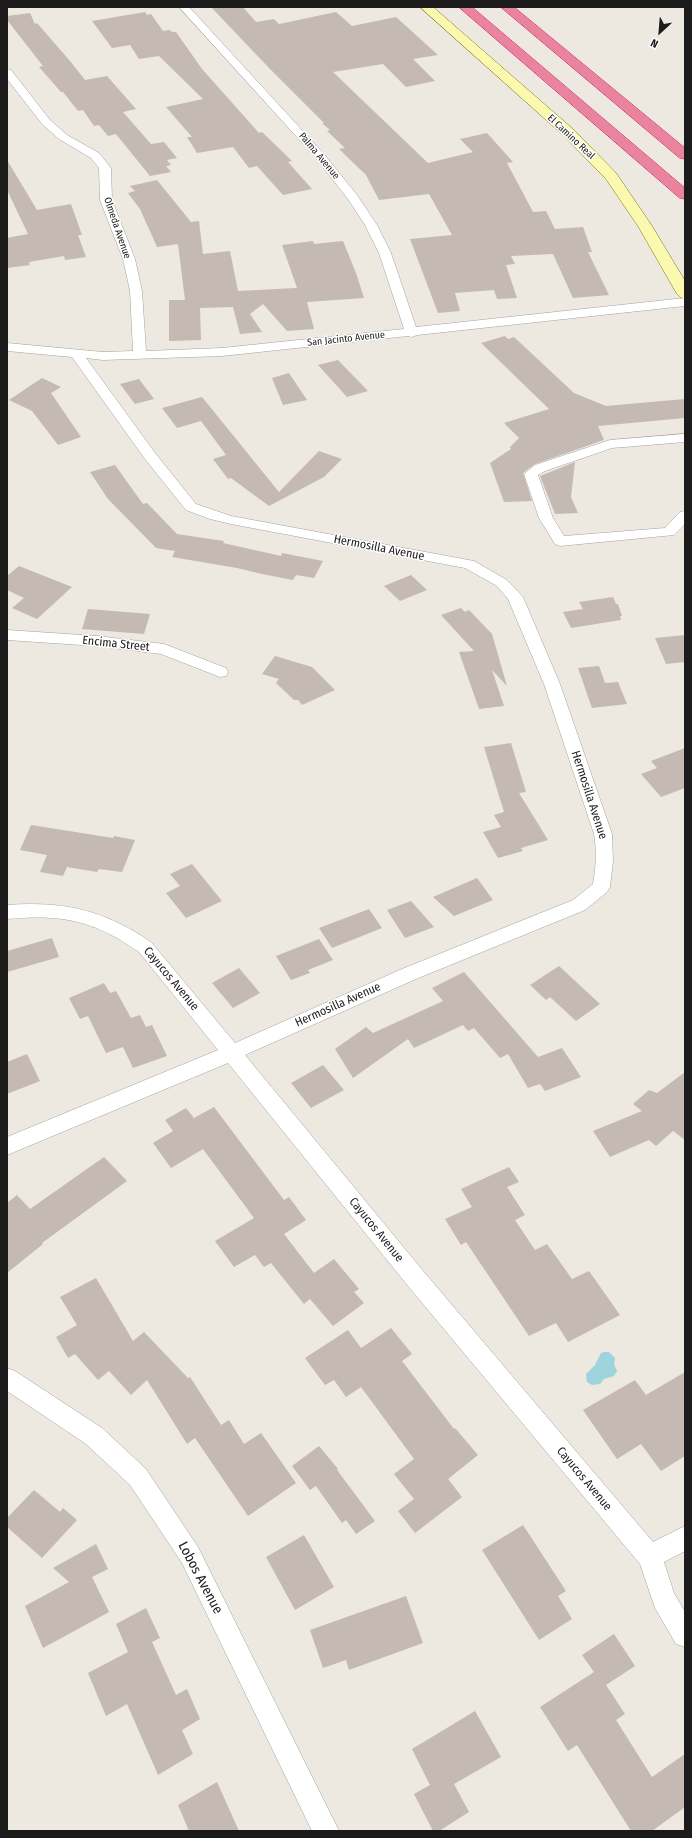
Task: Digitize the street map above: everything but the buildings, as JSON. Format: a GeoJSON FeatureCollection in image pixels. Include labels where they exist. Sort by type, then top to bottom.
{"type":"FeatureCollection","features":[{"type":"Feature","properties":{"kind":"highway"},"geometry":{"type":"LineString","coordinates":[[465,7],[685,195]]}},
{"type":"Feature","properties":{"kind":"highway"},"geometry":{"type":"LineString","coordinates":[[507,7],[685,155]]}},
{"type":"Feature","properties":{"kind":"main road","name":"El Camino Real"},"geometry":{"type":"LineString","coordinates":[[426,7],[569,133],[611,176],[641,220],[685,294]]}},
{"type":"Feature","properties":{"kind":"street","name":"Palma Avenue"},"geometry":{"type":"LineString","coordinates":[[184,7],[319,155],[353,197],[371,225],[385,253],[412,333]]}},
{"type":"Feature","properties":{"kind":"street","name":"Olmeda Avenue"},"geometry":{"type":"LineString","coordinates":[[7,72],[40,116],[62,136],[94,155],[104,165],[106,174],[104,192],[106,200],[128,259],[136,291],[140,355]]}},
{"type":"Feature","properties":{"kind":"street","name":"San Jacinto Avenue"},"geometry":{"type":"LineString","coordinates":[[7,347],[76,354],[140,355],[222,352],[412,333],[685,302]]}},
{"type":"Feature","properties":{"kind":"street","name":"Hermosilla Avenue"},"geometry":{"type":"LineString","coordinates":[[7,1146],[231,1053],[409,974],[579,905],[601,887],[605,866],[603,834],[552,684],[515,598],[502,583],[482,570],[469,564],[231,520],[215,516],[191,506],[150,456],[76,354]]}},
{"type":"Feature","properties":{"kind":"street"},"geometry":{"type":"LineString","coordinates":[[683,442],[610,444],[540,468],[531,474],[546,518],[560,541],[669,532],[685,515]]}},
{"type":"Feature","properties":{"kind":"street","name":"Encima Street"},"geometry":{"type":"LineString","coordinates":[[7,635],[97,641],[164,649],[220,672]]}},
{"type":"Feature","properties":{"kind":"street","name":"Cayucos Avenue"},"geometry":{"type":"LineString","coordinates":[[7,912],[57,910],[82,915],[105,922],[127,933],[145,947],[416,1279],[650,1557],[664,1600],[685,1635]]}},
{"type":"Feature","properties":{"kind":"street","name":"Lobos Avenue"},"geometry":{"type":"LineString","coordinates":[[7,1378],[94,1436],[138,1477],[190,1555],[326,1831]]}},
{"type":"Feature","properties":{"kind":"street"},"geometry":{"type":"LineString","coordinates":[[650,1557],[685,1538]]}},
{"type":"Feature","properties":{"kind":"water"},"geometry":{"type":"Polygon","coordinates":[[[609,1352],[615,1358],[614,1364],[617,1371],[614,1376],[604,1379],[600,1384],[592,1385],[587,1382],[586,1374],[595,1365],[601,1353],[609,1352]]]}}]}
